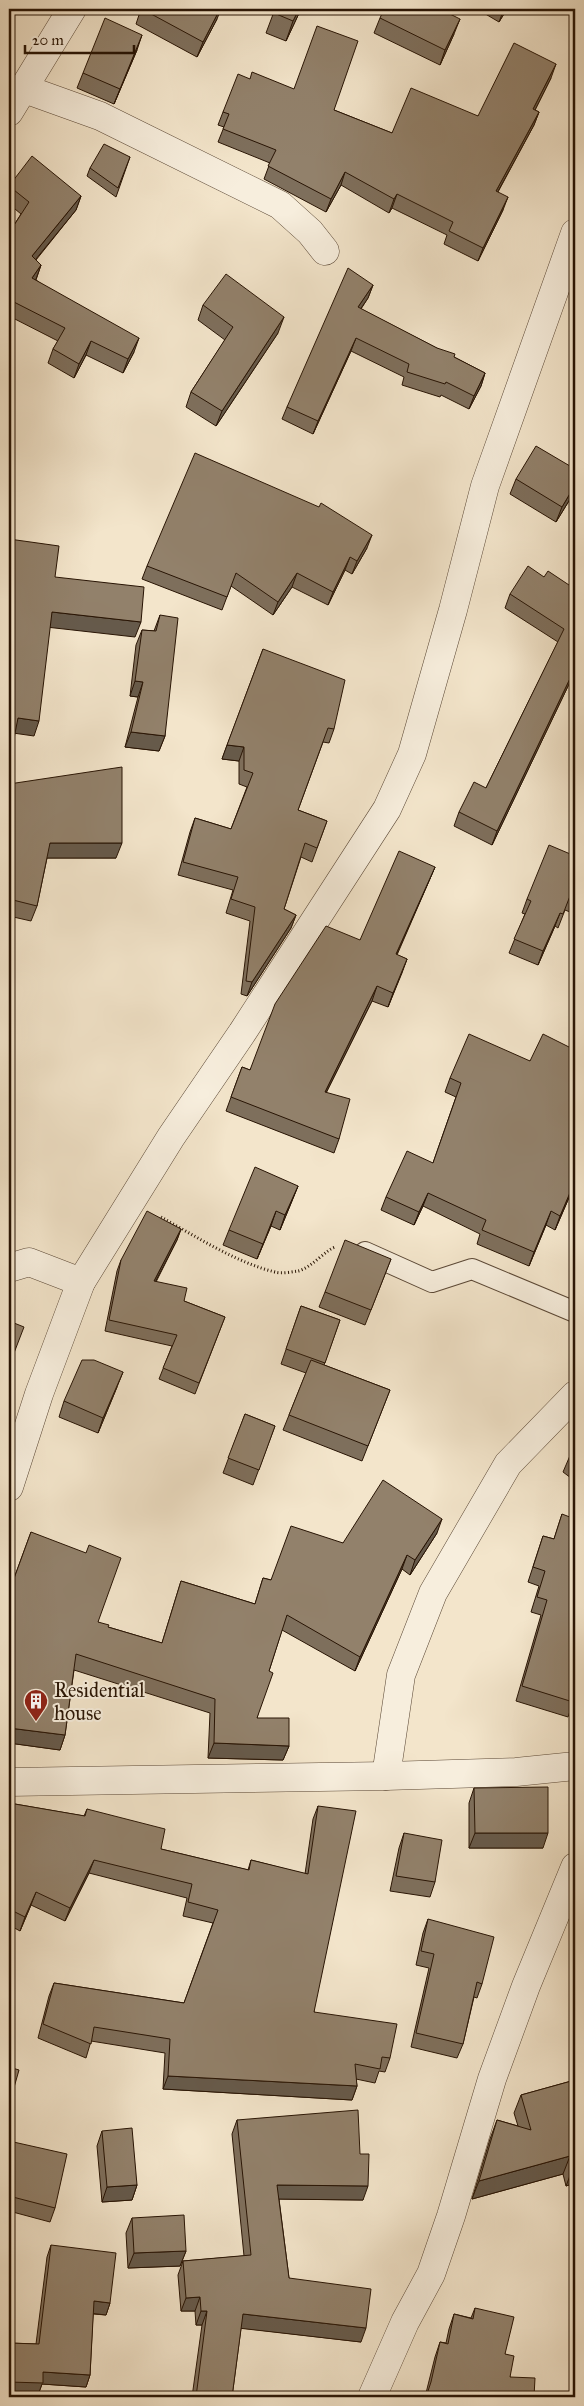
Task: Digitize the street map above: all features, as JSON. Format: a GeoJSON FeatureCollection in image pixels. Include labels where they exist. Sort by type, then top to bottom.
{"type":"FeatureCollection","features":[{"type":"Feature","properties":{"kind":"street"},"geometry":{"type":"LineString","coordinates":[[9,112],[72,9]]}},
{"type":"Feature","properties":{"kind":"street"},"geometry":{"type":"LineString","coordinates":[[22,88],[100,116],[280,205],[310,232],[324,251]]}},
{"type":"Feature","properties":{"kind":"street"},"geometry":{"type":"LineString","coordinates":[[9,1487],[40,1394],[81,1282],[131,1200],[387,809],[412,754],[453,610],[485,486],[573,248]]}},
{"type":"Feature","properties":{"kind":"street"},"geometry":{"type":"LineString","coordinates":[[9,1268],[29,1262],[81,1282]]}},
{"type":"Feature","properties":{"kind":"street"},"geometry":{"type":"LineString","coordinates":[[386,1776],[401,1675],[433,1593],[508,1464],[575,1395]]}},
{"type":"Feature","properties":{"kind":"street"},"geometry":{"type":"LineString","coordinates":[[9,1782],[386,1776],[516,1772],[575,1766]]}},
{"type":"Feature","properties":{"kind":"street"},"geometry":{"type":"LineString","coordinates":[[372,2397],[405,2322],[431,2274],[451,2216],[492,2079],[526,1986],[575,1867]]}},
{"type":"Feature","properties":{"kind":"lane"},"geometry":{"type":"LineString","coordinates":[[352,1246],[432,1282],[472,1268],[575,1312]]}},
{"type":"Feature","properties":{"kind":"path"},"geometry":{"type":"LineString","coordinates":[[131,1200],[224,1252],[276,1273],[300,1270],[320,1260],[332,1248],[352,1246]]}},
{"type":"Feature","properties":{"kind":"building"},"geometry":{"type":"Polygon","coordinates":[[[142,9],[220,9],[203,42],[142,9]]]}},
{"type":"Feature","properties":{"kind":"building"},"geometry":{"type":"Polygon","coordinates":[[[275,9],[299,9],[293,21],[274,13],[275,9]]]}},
{"type":"Feature","properties":{"kind":"building"},"geometry":{"type":"Polygon","coordinates":[[[384,9],[440,9],[460,19],[445,50],[380,18],[384,9]]]}},
{"type":"Feature","properties":{"kind":"building"},"geometry":{"type":"Polygon","coordinates":[[[105,18],[142,35],[120,89],[83,73],[105,18]]]}},
{"type":"Feature","properties":{"kind":"building"},"geometry":{"type":"Polygon","coordinates":[[[317,26],[358,41],[334,110],[392,133],[411,88],[478,116],[514,43],[556,64],[533,109],[539,112],[496,191],[508,197],[483,248],[449,231],[453,222],[397,194],[394,199],[345,172],[331,199],[268,166],[276,150],[223,129],[229,114],[223,112],[238,74],[250,79],[252,72],[294,89],[317,26]]]}},
{"type":"Feature","properties":{"kind":"building"},"geometry":{"type":"Polygon","coordinates":[[[104,144],[130,157],[118,188],[90,168],[104,144]]]}},
{"type":"Feature","properties":{"kind":"building"},"geometry":{"type":"Polygon","coordinates":[[[32,156],[81,196],[32,256],[41,265],[32,278],[139,338],[128,359],[91,341],[79,364],[53,349],[65,328],[10,300],[9,303],[9,233],[29,202],[9,186],[32,156]]]}},
{"type":"Feature","properties":{"kind":"building"},"geometry":{"type":"Polygon","coordinates":[[[348,268],[373,285],[358,307],[437,348],[455,354],[454,357],[485,373],[474,396],[446,382],[445,384],[407,372],[409,364],[356,338],[318,421],[287,407],[348,268]]]}},
{"type":"Feature","properties":{"kind":"building"},"geometry":{"type":"Polygon","coordinates":[[[226,274],[284,317],[222,411],[191,392],[233,327],[203,305],[226,274]]]}},
{"type":"Feature","properties":{"kind":"building"},"geometry":{"type":"Polygon","coordinates":[[[536,446],[575,469],[575,485],[562,507],[516,479],[536,446]]]}},
{"type":"Feature","properties":{"kind":"building"},"geometry":{"type":"Polygon","coordinates":[[[195,453],[319,507],[321,503],[372,535],[357,561],[350,557],[333,592],[297,573],[278,602],[236,573],[227,597],[147,566],[195,453]]]}},
{"type":"Feature","properties":{"kind":"building"},"geometry":{"type":"Polygon","coordinates":[[[9,539],[59,546],[55,577],[144,587],[141,622],[52,612],[39,721],[18,718],[9,764],[9,539]]]}},
{"type":"Feature","properties":{"kind":"building"},"geometry":{"type":"Polygon","coordinates":[[[528,566],[544,577],[548,571],[575,589],[575,668],[497,831],[459,812],[474,782],[486,788],[564,629],[510,594],[528,566]]]}},
{"type":"Feature","properties":{"kind":"building"},"geometry":{"type":"Polygon","coordinates":[[[160,615],[178,618],[165,736],[131,732],[143,682],[135,681],[142,630],[156,631],[160,615]]]}},
{"type":"Feature","properties":{"kind":"building"},"geometry":{"type":"Polygon","coordinates":[[[263,649],[345,680],[334,729],[328,728],[298,810],[327,821],[317,848],[305,843],[284,909],[296,915],[252,982],[246,981],[255,907],[231,899],[238,877],[183,862],[195,818],[231,829],[253,773],[244,770],[244,747],[227,745],[263,649]]]}},
{"type":"Feature","properties":{"kind":"building"},"geometry":{"type":"Polygon","coordinates":[[[122,767],[122,843],[50,843],[37,906],[9,899],[9,784],[122,767]]]}},
{"type":"Feature","properties":{"kind":"building"},"geometry":{"type":"Polygon","coordinates":[[[549,845],[575,856],[575,898],[570,896],[563,914],[560,913],[543,951],[514,939],[531,901],[527,899],[549,845]]]}},
{"type":"Feature","properties":{"kind":"building"},"geometry":{"type":"Polygon","coordinates":[[[399,851],[435,867],[396,954],[407,959],[393,993],[377,986],[325,1092],[350,1099],[339,1139],[231,1097],[242,1067],[250,1070],[275,1004],[326,926],[360,940],[399,851]]]}},
{"type":"Feature","properties":{"kind":"building"},"geometry":{"type":"Polygon","coordinates":[[[469,1034],[530,1061],[543,1034],[575,1050],[575,1181],[560,1216],[551,1211],[534,1252],[482,1230],[486,1220],[428,1193],[419,1212],[386,1197],[407,1151],[433,1163],[461,1083],[450,1078],[469,1034]]]}},
{"type":"Feature","properties":{"kind":"building"},"geometry":{"type":"Polygon","coordinates":[[[255,1167],[298,1186],[285,1215],[276,1211],[263,1244],[229,1230],[255,1167]]]}},
{"type":"Feature","properties":{"kind":"building"},"geometry":{"type":"Polygon","coordinates":[[[147,1211],[181,1229],[154,1281],[187,1288],[184,1301],[225,1317],[199,1383],[163,1368],[177,1335],[109,1320],[121,1260],[147,1211]]]}},
{"type":"Feature","properties":{"kind":"building"},"geometry":{"type":"Polygon","coordinates":[[[345,1240],[391,1259],[371,1310],[325,1292],[345,1240]]]}},
{"type":"Feature","properties":{"kind":"building"},"geometry":{"type":"Polygon","coordinates":[[[301,1306],[340,1320],[325,1363],[286,1349],[301,1306]]]}},
{"type":"Feature","properties":{"kind":"building"},"geometry":{"type":"Polygon","coordinates":[[[9,1321],[24,1327],[9,1366],[9,1321]]]}},
{"type":"Feature","properties":{"kind":"building"},"geometry":{"type":"Polygon","coordinates":[[[82,1360],[94,1360],[123,1372],[103,1418],[64,1401],[82,1360]]]}},
{"type":"Feature","properties":{"kind":"building"},"geometry":{"type":"Polygon","coordinates":[[[311,1360],[390,1390],[368,1446],[289,1415],[311,1360]]]}},
{"type":"Feature","properties":{"kind":"building"},"geometry":{"type":"Polygon","coordinates":[[[9,1386],[14,1388],[9,1399],[9,1386]]]}},
{"type":"Feature","properties":{"kind":"building"},"geometry":{"type":"Polygon","coordinates":[[[245,1414],[275,1426],[259,1470],[228,1458],[245,1414]]]}},
{"type":"Feature","properties":{"kind":"building"},"geometry":{"type":"Polygon","coordinates":[[[575,1449],[575,1463],[569,1458],[575,1449]]]}},
{"type":"Feature","properties":{"kind":"building"},"geometry":{"type":"Polygon","coordinates":[[[383,1480],[442,1519],[415,1560],[407,1555],[360,1657],[287,1615],[269,1671],[273,1673],[257,1718],[289,1718],[289,1746],[214,1743],[215,1699],[76,1654],[65,1735],[9,1728],[9,1618],[12,1606],[9,1604],[9,1595],[31,1532],[86,1553],[89,1545],[121,1558],[98,1622],[109,1625],[108,1627],[162,1643],[181,1581],[255,1604],[263,1578],[271,1580],[291,1526],[343,1543],[383,1480]]]}},
{"type":"Feature","properties":{"kind":"building"},"geometry":{"type":"Polygon","coordinates":[[[562,1514],[575,1519],[575,1696],[573,1702],[522,1686],[547,1600],[537,1597],[545,1571],[533,1567],[543,1536],[554,1539],[562,1514]]]}},
{"type":"Feature","properties":{"kind":"building"},"geometry":{"type":"Polygon","coordinates":[[[548,1787],[548,1833],[475,1833],[474,1788],[548,1787]]]}},
{"type":"Feature","properties":{"kind":"building"},"geometry":{"type":"Polygon","coordinates":[[[9,1803],[85,1816],[87,1809],[165,1829],[161,1849],[249,1870],[251,1860],[308,1874],[318,1806],[356,1811],[314,2012],[397,2024],[390,2058],[382,2057],[380,2069],[355,2064],[357,2086],[168,2076],[170,2039],[94,2027],[91,2044],[43,2024],[54,1983],[184,2003],[218,1910],[188,1902],[192,1884],[94,1860],[70,1908],[36,1892],[25,1917],[9,1909],[9,1803]]]}},
{"type":"Feature","properties":{"kind":"building"},"geometry":{"type":"Polygon","coordinates":[[[404,1833],[442,1840],[435,1882],[396,1876],[404,1833]]]}},
{"type":"Feature","properties":{"kind":"building"},"geometry":{"type":"Polygon","coordinates":[[[428,1919],[494,1937],[482,1984],[477,1982],[463,2044],[416,2033],[434,1954],[421,1951],[428,1919]]]}},
{"type":"Feature","properties":{"kind":"building"},"geometry":{"type":"Polygon","coordinates":[[[9,2067],[19,2070],[9,2105],[9,2067]]]}},
{"type":"Feature","properties":{"kind":"building"},"geometry":{"type":"Polygon","coordinates":[[[575,2080],[575,2167],[573,2168],[570,2156],[479,2181],[497,2120],[531,2130],[521,2095],[575,2080]]]}},
{"type":"Feature","properties":{"kind":"building"},"geometry":{"type":"Polygon","coordinates":[[[358,2110],[360,2154],[369,2154],[368,2186],[277,2185],[289,2278],[371,2289],[366,2328],[243,2314],[232,2397],[196,2397],[207,2311],[201,2311],[200,2297],[186,2298],[183,2261],[251,2255],[237,2120],[358,2110]]]}},
{"type":"Feature","properties":{"kind":"building"},"geometry":{"type":"Polygon","coordinates":[[[132,2128],[137,2185],[107,2187],[102,2131],[132,2128]]]}},
{"type":"Feature","properties":{"kind":"building"},"geometry":{"type":"Polygon","coordinates":[[[9,2141],[67,2154],[55,2208],[9,2196],[9,2141]]]}},
{"type":"Feature","properties":{"kind":"building"},"geometry":{"type":"Polygon","coordinates":[[[184,2215],[186,2251],[134,2253],[132,2218],[184,2215]]]}},
{"type":"Feature","properties":{"kind":"building"},"geometry":{"type":"Polygon","coordinates":[[[51,2245],[116,2253],[110,2303],[94,2301],[90,2375],[43,2372],[43,2383],[9,2382],[9,2343],[39,2344],[51,2245]]]}},
{"type":"Feature","properties":{"kind":"building"},"geometry":{"type":"Polygon","coordinates":[[[475,2308],[514,2317],[505,2354],[514,2356],[510,2377],[535,2378],[534,2397],[426,2397],[440,2342],[448,2344],[454,2314],[473,2319],[475,2308]]]}},
{"type":"Feature","properties":{"kind":"place","name":"Residential house"},"geometry":{"type":"Point","coordinates":[36,1722]}}]}
